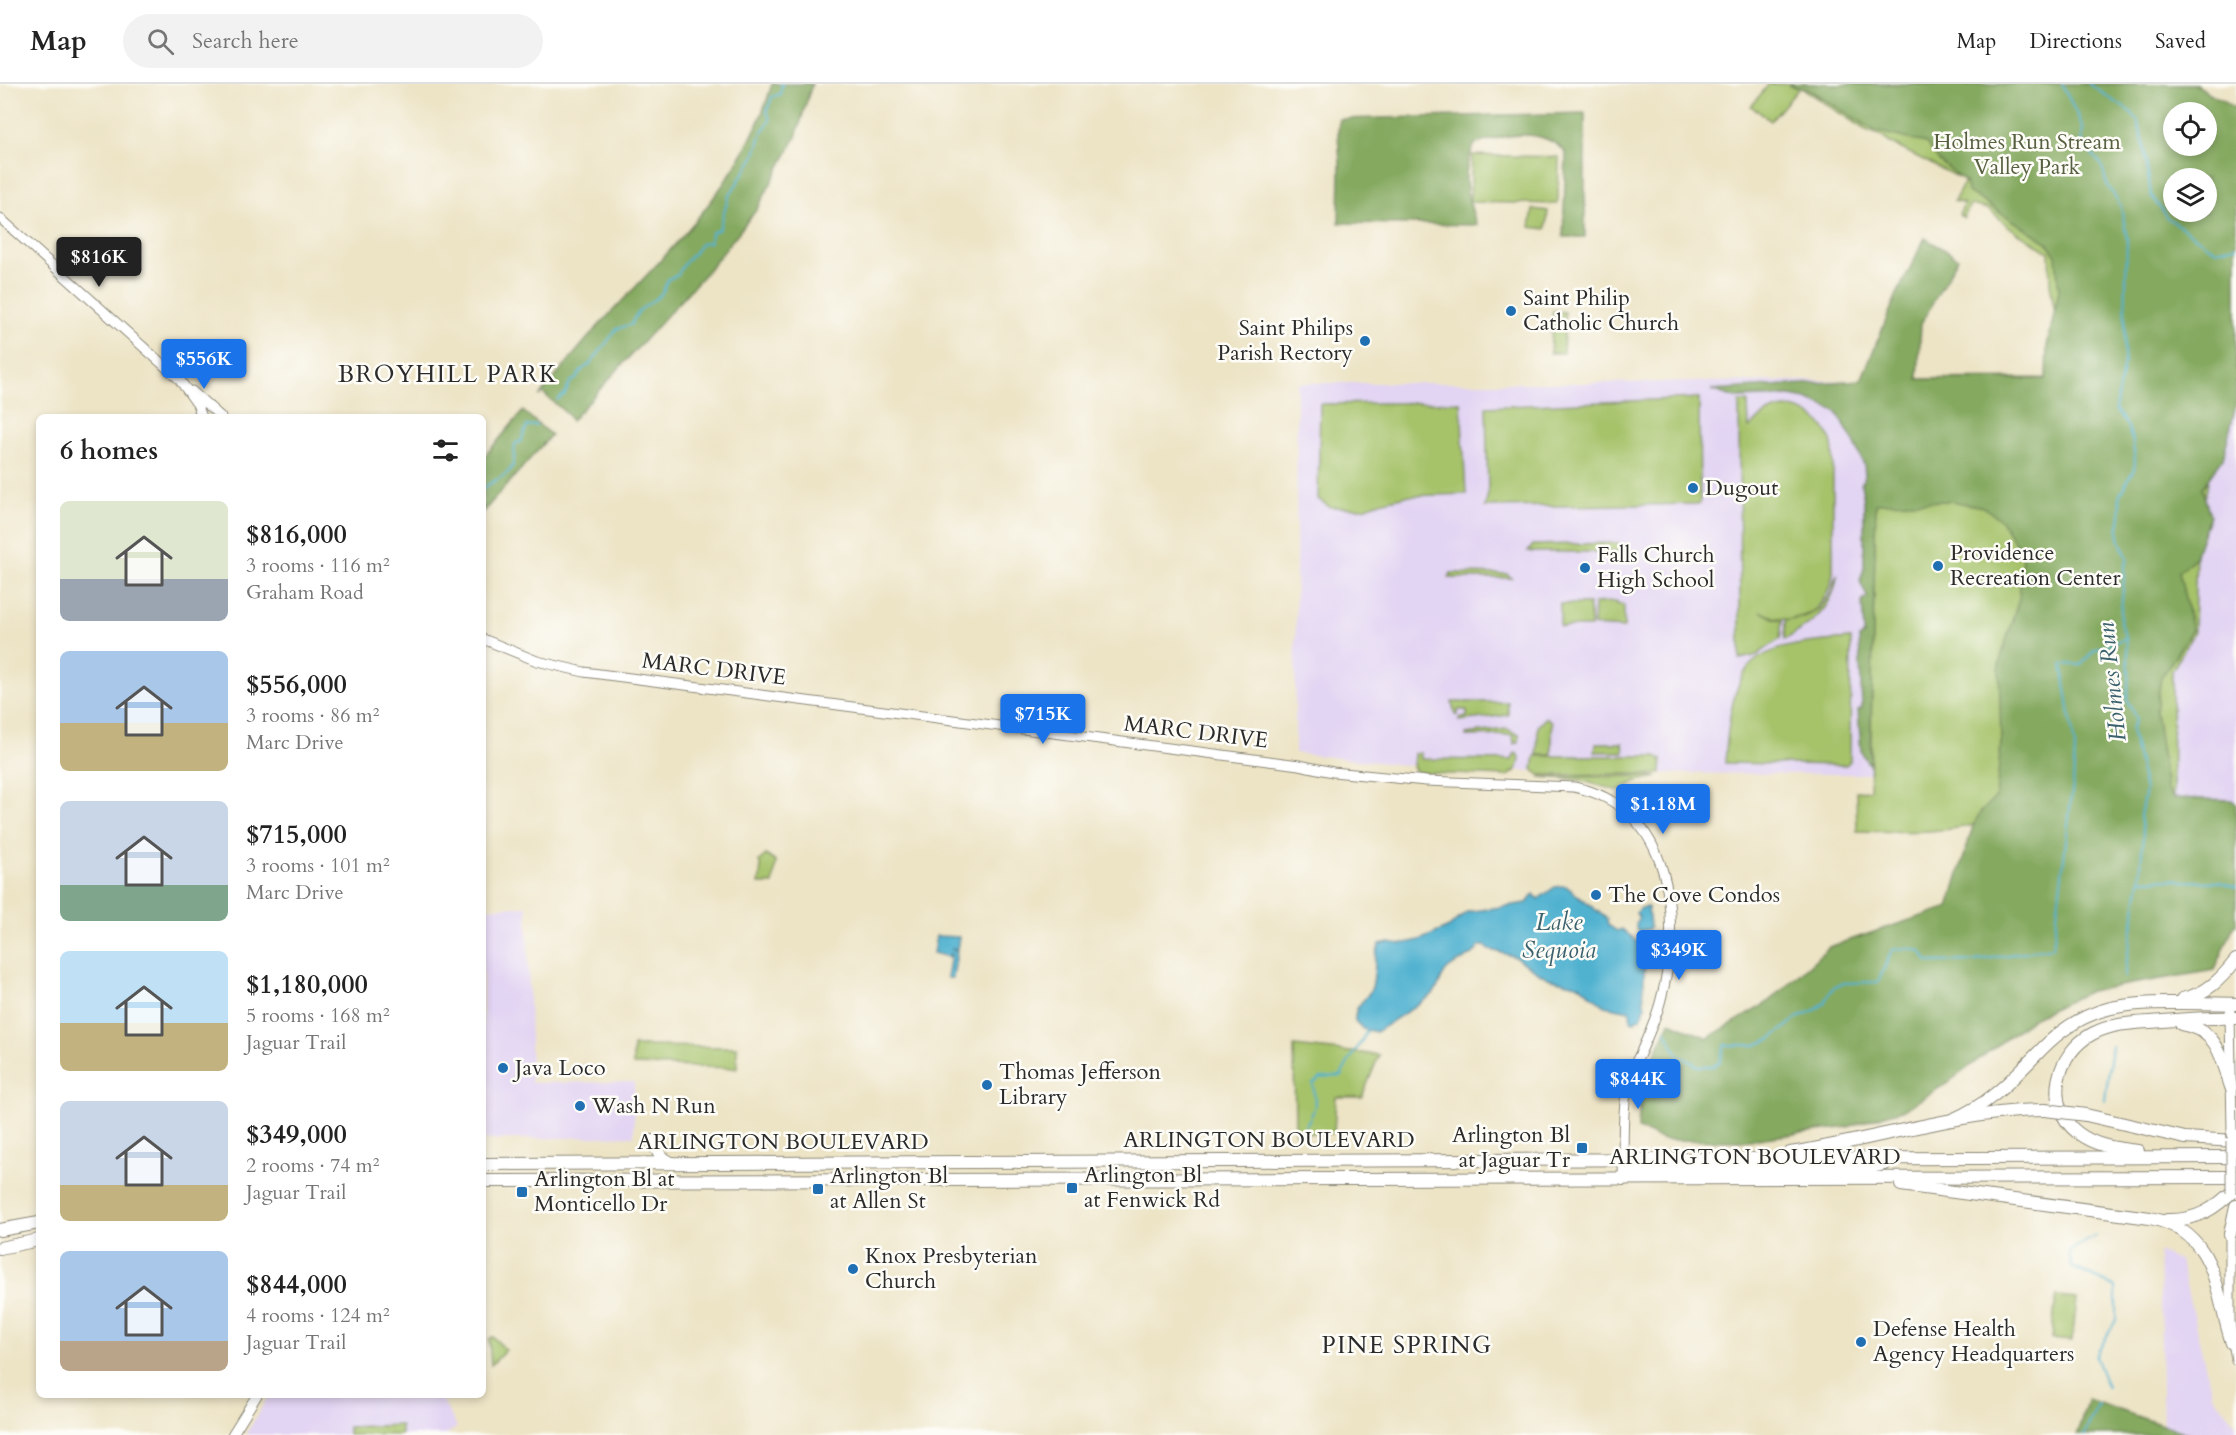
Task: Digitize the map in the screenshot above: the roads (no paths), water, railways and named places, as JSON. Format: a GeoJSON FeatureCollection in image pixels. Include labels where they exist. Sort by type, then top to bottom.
{"type":"FeatureCollection","features":[{"type":"Feature","properties":{"kind":"highway"},"geometry":{"type":"LineString","coordinates":[[2157,1003],[2196,996],[2213,986],[2236,960]]}},
{"type":"Feature","properties":{"kind":"highway"},"geometry":{"type":"LineString","coordinates":[[1952,1120],[1986,1102],[2017,1076],[2049,1042],[2089,1014],[2123,1004],[2233,1004]]}},
{"type":"Feature","properties":{"kind":"highway"},"geometry":{"type":"LineString","coordinates":[[2220,1157],[2190,1151],[2139,1151],[2113,1148],[2087,1138],[2077,1132],[2065,1118],[2059,1104],[2057,1083],[2063,1063],[2073,1049],[2092,1034],[2119,1024],[2180,1018],[2233,1018]]}},
{"type":"Feature","properties":{"kind":"highway"},"geometry":{"type":"LineString","coordinates":[[2165,1021],[2190,1025],[2207,1033],[2220,1053],[2232,1087]]}},
{"type":"Feature","properties":{"kind":"highway"},"geometry":{"type":"LineString","coordinates":[[1730,1159],[1775,1155],[1836,1145],[1952,1120],[2020,1110],[2045,1110],[2086,1115],[2185,1138],[2234,1137]]}},
{"type":"Feature","properties":{"kind":"highway"},"geometry":{"type":"LineString","coordinates":[[636,1163],[647,1153],[652,1141],[661,1157],[671,1163]]}},
{"type":"Feature","properties":{"kind":"highway","name":"ARLINGTON BOULEVARD"},"geometry":{"type":"LineString","coordinates":[[486,1164],[2236,1157]]}},
{"type":"Feature","properties":{"kind":"highway"},"geometry":{"type":"LineString","coordinates":[[1623,1179],[1629,1170],[1633,1169],[1866,1168],[1907,1159]]}},
{"type":"Feature","properties":{"kind":"highway","name":"ARLINGTON BOULEVARD"},"geometry":{"type":"LineString","coordinates":[[486,1181],[2236,1177]]}},
{"type":"Feature","properties":{"kind":"highway"},"geometry":{"type":"LineString","coordinates":[[1843,1178],[1964,1192],[2160,1220],[2201,1216],[2222,1202],[2233,1190]]}},
{"type":"Feature","properties":{"kind":"highway"},"geometry":{"type":"LineString","coordinates":[[2230,1234],[2236,1206]]}},
{"type":"Feature","properties":{"kind":"highway"},"geometry":{"type":"LineString","coordinates":[[2160,1220],[2183,1230],[2193,1238],[2205,1254],[2212,1269],[2232,1343]]}},
{"type":"Feature","properties":{"kind":"highway"},"geometry":{"type":"LineString","coordinates":[[0,1230],[36,1223]]}},
{"type":"Feature","properties":{"kind":"highway"},"geometry":{"type":"LineString","coordinates":[[0,1248],[36,1241]]}},
{"type":"Feature","properties":{"kind":"main road"},"geometry":{"type":"LineString","coordinates":[[2234,1137],[2236,1151]]}},
{"type":"Feature","properties":{"kind":"street"},"geometry":{"type":"LineString","coordinates":[[0,218],[218,414]]}},
{"type":"Feature","properties":{"kind":"street"},"geometry":{"type":"LineString","coordinates":[[179,379],[197,404],[201,414]]}},
{"type":"Feature","properties":{"kind":"street","name":"MARC DRIVE"},"geometry":{"type":"LineString","coordinates":[[486,640],[537,661],[584,672],[1299,765],[1333,772],[1426,781],[1574,787],[1599,793],[1620,804],[1645,830],[1656,853],[1667,890],[1670,931],[1669,957],[1660,1004],[1653,1025],[1633,1065],[1628,1084],[1624,1112],[1623,1159]]}},
{"type":"Feature","properties":{"kind":"street"},"geometry":{"type":"LineString","coordinates":[[2233,1004],[2234,1137],[2230,1234],[2232,1343],[2236,1360]]}},
{"type":"Feature","properties":{"kind":"street"},"geometry":{"type":"LineString","coordinates":[[1623,1159],[1623,1179]]}},
{"type":"Feature","properties":{"kind":"street"},"geometry":{"type":"LineString","coordinates":[[232,1435],[255,1398]]}},
{"type":"Feature","properties":{"kind":"water","name":"Lake Sequoia"},"geometry":{"type":"Polygon","coordinates":[[[1566,886],[1607,919],[1608,925],[1617,931],[1622,929],[1645,948],[1643,996],[1645,1006],[1641,1018],[1634,1022],[1631,1021],[1630,1011],[1605,1006],[1581,986],[1548,978],[1516,957],[1480,946],[1474,953],[1448,969],[1432,995],[1376,1032],[1363,1029],[1355,1021],[1359,1006],[1372,987],[1376,953],[1380,944],[1389,942],[1400,944],[1420,940],[1449,927],[1467,912],[1527,903],[1534,894],[1538,899],[1555,887],[1566,886]]]}},
{"type":"Feature","properties":{"kind":"water"},"geometry":{"type":"Polygon","coordinates":[[[1648,907],[1650,927],[1639,931],[1636,928],[1639,918],[1636,913],[1640,908],[1648,907]]]}},
{"type":"Feature","properties":{"kind":"water"},"geometry":{"type":"Polygon","coordinates":[[[936,936],[959,937],[957,949],[951,949],[957,951],[953,978],[947,978],[951,953],[948,957],[933,953],[936,936]]]}},
{"type":"Feature","properties":{"kind":"waterway"},"geometry":{"type":"LineString","coordinates":[[557,400],[565,394],[570,382],[576,379],[591,363],[617,329],[632,324],[639,311],[661,294],[668,279],[678,275],[682,266],[702,243],[710,242],[711,233],[719,229],[729,196],[754,157],[762,132],[770,120],[767,111],[772,97],[780,94],[782,84]]}},
{"type":"Feature","properties":{"kind":"waterway","name":"Holmes Run"},"geometry":{"type":"LineString","coordinates":[[2062,84],[2083,127],[2082,139],[2087,149],[2101,164],[2107,184],[2121,206],[2127,239],[2124,363],[2115,409],[2128,427],[2135,461],[2134,469],[2119,496],[2121,515],[2118,532],[2128,559],[2125,566],[2120,623],[2126,638],[2129,670],[2127,700],[2136,719],[2131,729],[2145,790],[2140,816],[2143,834],[2140,880],[2124,977]]}},
{"type":"Feature","properties":{"kind":"waterway"},"geometry":{"type":"LineString","coordinates":[[2089,84],[2132,113],[2137,120],[2143,141],[2151,195],[2166,217],[2215,250],[2236,246]]}},
{"type":"Feature","properties":{"kind":"waterway"},"geometry":{"type":"LineString","coordinates":[[486,486],[508,472],[514,462],[515,444],[521,441],[527,426],[536,425]]}},
{"type":"Feature","properties":{"kind":"waterway"},"geometry":{"type":"LineString","coordinates":[[1665,1030],[1678,1055],[1698,1066],[1713,1066],[1720,1062],[1725,1045],[1756,1045],[1771,1039],[1797,1018],[1817,1009],[1824,1003],[1833,988],[1844,983],[1878,982],[1892,950],[1907,948],[1921,951],[1928,962],[1975,961],[2053,947],[2073,784],[2075,747],[2062,664],[2081,665],[2094,650],[2126,638]]}},
{"type":"Feature","properties":{"kind":"waterway"},"geometry":{"type":"LineString","coordinates":[[2141,880],[2174,879],[2220,882],[2236,887]]}},
{"type":"Feature","properties":{"kind":"waterway"},"geometry":{"type":"LineString","coordinates":[[1305,1126],[1315,1106],[1313,1084],[1321,1078],[1341,1076],[1367,1031]]}},
{"type":"Feature","properties":{"kind":"waterway","name":"Holmes Run"},"geometry":{"type":"LineString","coordinates":[[2105,1100],[2112,1046]]}},
{"type":"Feature","properties":{"kind":"waterway","name":"Holmes Run"},"geometry":{"type":"LineString","coordinates":[[2096,1236],[2069,1251],[2072,1267],[2116,1287],[2116,1320],[2095,1357],[2107,1387]]}},
{"type":"Feature","properties":{"kind":"waterway","name":"Holmes Run"},"geometry":{"type":"LineString","coordinates":[[2084,1435],[2098,1404]]}},
{"type":"Feature","properties":{"kind":"place","name":"Saint Philip Catholic Church"},"geometry":{"type":"Point","coordinates":[1511,311]}},
{"type":"Feature","properties":{"kind":"place","name":"Saint Philips Parish Rectory"},"geometry":{"type":"Point","coordinates":[1365,341]}},
{"type":"Feature","properties":{"kind":"place","name":"Dugout"},"geometry":{"type":"Point","coordinates":[1693,488]}},
{"type":"Feature","properties":{"kind":"place","name":"Providence Recreation Center"},"geometry":{"type":"Point","coordinates":[1938,566]}},
{"type":"Feature","properties":{"kind":"place","name":"Falls Church High School"},"geometry":{"type":"Point","coordinates":[1585,568]}},
{"type":"Feature","properties":{"kind":"place","name":"The Cove Condos"},"geometry":{"type":"Point","coordinates":[1596,895]}},
{"type":"Feature","properties":{"kind":"place","name":"Java Loco"},"geometry":{"type":"Point","coordinates":[503,1068]}},
{"type":"Feature","properties":{"kind":"place","name":"Thomas Jefferson Library"},"geometry":{"type":"Point","coordinates":[987,1085]}},
{"type":"Feature","properties":{"kind":"place","name":"Wash N Run"},"geometry":{"type":"Point","coordinates":[580,1106]}},
{"type":"Feature","properties":{"kind":"place","name":"Arlington Bl at Jaguar Tr"},"geometry":{"type":"Point","coordinates":[1582,1148]}},
{"type":"Feature","properties":{"kind":"place","name":"Arlington Bl at Fenwick Rd"},"geometry":{"type":"Point","coordinates":[1072,1188]}},
{"type":"Feature","properties":{"kind":"place","name":"Arlington Bl at Allen St"},"geometry":{"type":"Point","coordinates":[818,1189]}},
{"type":"Feature","properties":{"kind":"place","name":"Arlington Bl at Monticello Dr"},"geometry":{"type":"Point","coordinates":[522,1192]}},
{"type":"Feature","properties":{"kind":"place","name":"Knox Presbyterian Church"},"geometry":{"type":"Point","coordinates":[853,1269]}},
{"type":"Feature","properties":{"kind":"place","name":"Defense Health Agency Headquarters"},"geometry":{"type":"Point","coordinates":[1861,1342]}},
{"type":"Feature","properties":{"kind":"district","name":"BROYHILL PARK"},"geometry":{"type":"Point","coordinates":[448,374]}},
{"type":"Feature","properties":{"kind":"district","name":"PINE SPRING"},"geometry":{"type":"Point","coordinates":[1407,1345]}},
{"type":"Feature","properties":{"kind":"park label","name":"Holmes Run Stream Valley Park"},"geometry":{"type":"Point","coordinates":[2027,154]}}]}
